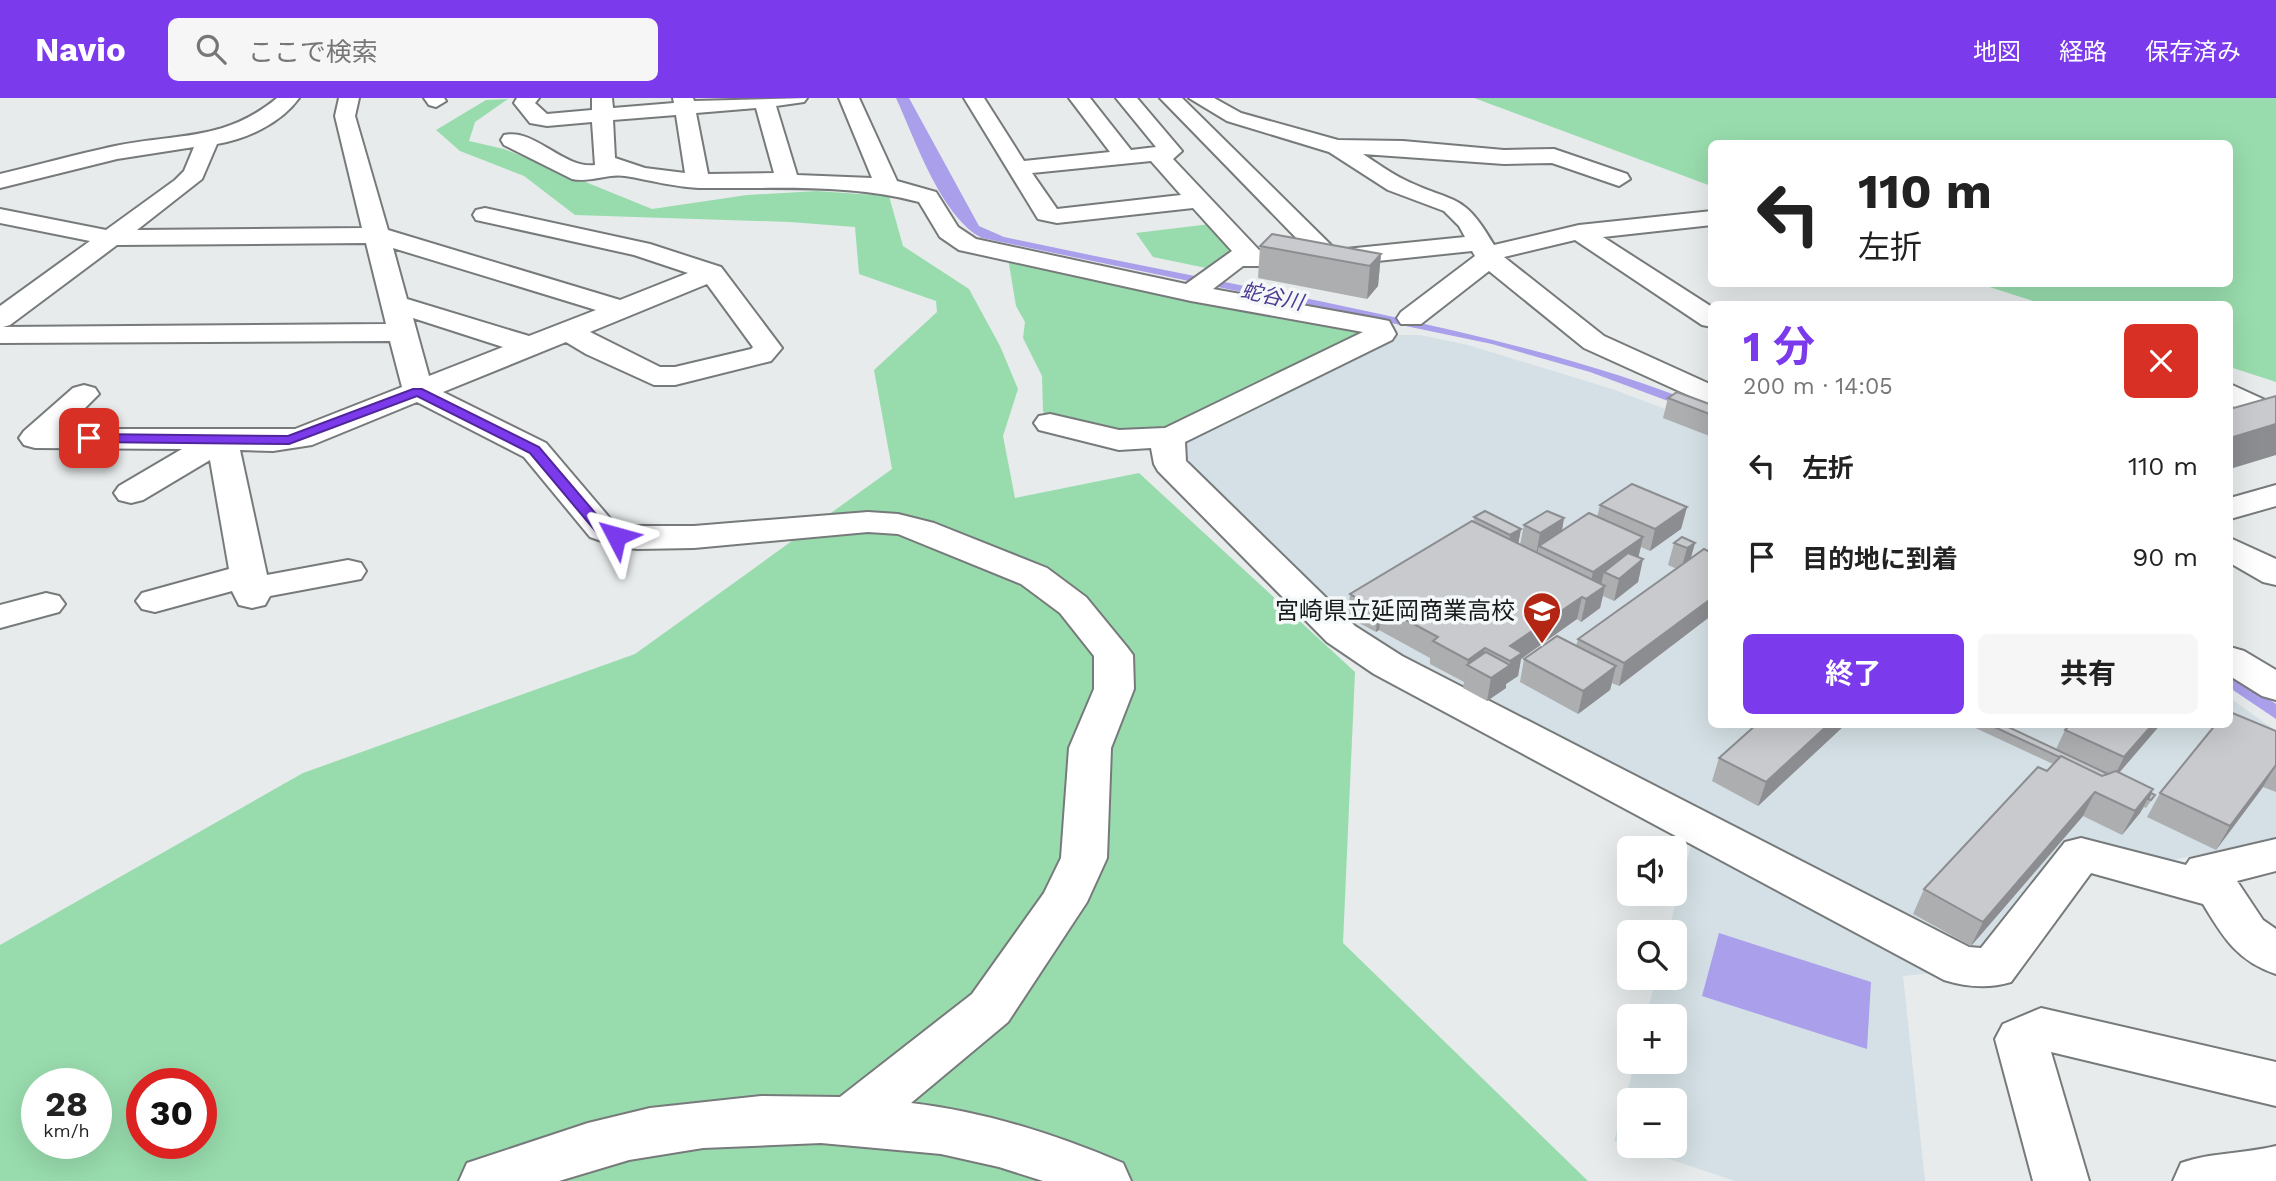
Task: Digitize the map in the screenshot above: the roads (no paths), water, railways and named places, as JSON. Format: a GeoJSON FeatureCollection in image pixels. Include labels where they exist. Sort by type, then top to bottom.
{"type":"FeatureCollection","features":[{"type":"Feature","properties":{"kind":"street"},"geometry":{"type":"LineString","coordinates":[[0,181],[117,152],[208,140],[262,121],[289,98]]}},
{"type":"Feature","properties":{"kind":"street"},"geometry":{"type":"LineString","coordinates":[[349,98],[345,116],[418,391],[535,450],[602,530],[616,536],[694,537],[868,522],[898,524],[922,530],[1034,576],[1073,605],[1113,655],[1114,689],[1090,748],[1084,858],[1063,902],[990,1008],[850,1121]]}},
{"type":"Feature","properties":{"kind":"street"},"geometry":{"type":"LineString","coordinates":[[530,98],[524,103],[537,119],[602,106],[797,98]]}},
{"type":"Feature","properties":{"kind":"street"},"geometry":{"type":"LineString","coordinates":[[849,98],[887,186]]}},
{"type":"Feature","properties":{"kind":"street"},"geometry":{"type":"LineString","coordinates":[[974,98],[1047,214],[1057,216],[1199,200]]}},
{"type":"Feature","properties":{"kind":"street"},"geometry":{"type":"LineString","coordinates":[[1079,98],[1125,158]]}},
{"type":"Feature","properties":{"kind":"street"},"geometry":{"type":"LineString","coordinates":[[1017,168],[1171,151],[1126,98]]}},
{"type":"Feature","properties":{"kind":"street"},"geometry":{"type":"LineString","coordinates":[[1170,98],[1330,258]]}},
{"type":"Feature","properties":{"kind":"street"},"geometry":{"type":"LineString","coordinates":[[1199,98],[1234,117],[1337,147],[1404,148],[1504,157],[1554,156],[1619,179]]}},
{"type":"Feature","properties":{"kind":"street"},"geometry":{"type":"LineString","coordinates":[[764,99],[787,181]]}},
{"type":"Feature","properties":{"kind":"street"},"geometry":{"type":"LineString","coordinates":[[684,103],[698,181]]}},
{"type":"Feature","properties":{"kind":"street"},"geometry":{"type":"LineString","coordinates":[[602,106],[604,162],[620,169],[698,181],[748,178],[887,186],[928,197],[949,232],[968,245],[1201,287],[1379,327],[1382,334],[1171,437],[1119,440],[1050,423]]}},
{"type":"Feature","properties":{"kind":"street"},"geometry":{"type":"LineString","coordinates":[[0,319],[183,185],[194,174],[208,140]]}},
{"type":"Feature","properties":{"kind":"street"},"geometry":{"type":"LineString","coordinates":[[512,140],[579,174],[620,169]]}},
{"type":"Feature","properties":{"kind":"street"},"geometry":{"type":"LineString","coordinates":[[1337,147],[1396,185],[1451,206],[1469,222],[1485,252],[1594,342],[1708,395]]}},
{"type":"Feature","properties":{"kind":"street"},"geometry":{"type":"LineString","coordinates":[[1156,154],[1252,258]]}},
{"type":"Feature","properties":{"kind":"street"},"geometry":{"type":"LineString","coordinates":[[1201,287],[1237,258],[1330,258],[1485,252],[1584,231],[1679,200]]}},
{"type":"Feature","properties":{"kind":"street"},"geometry":{"type":"LineString","coordinates":[[1637,213],[1708,218]]}},
{"type":"Feature","properties":{"kind":"street"},"geometry":{"type":"LineString","coordinates":[[1637,213],[1689,248]]}},
{"type":"Feature","properties":{"kind":"street"},"geometry":{"type":"LineString","coordinates":[[485,215],[641,249],[712,273],[768,348],[761,355],[676,376],[654,376],[624,359],[596,348],[569,331]]}},
{"type":"Feature","properties":{"kind":"street"},"geometry":{"type":"LineString","coordinates":[[0,216],[110,238],[377,235],[621,309]]}},
{"type":"Feature","properties":{"kind":"street"},"geometry":{"type":"LineString","coordinates":[[485,266],[596,222]]}},
{"type":"Feature","properties":{"kind":"street"},"geometry":{"type":"LineString","coordinates":[[1584,231],[1708,316]]}},
{"type":"Feature","properties":{"kind":"street"},"geometry":{"type":"LineString","coordinates":[[1410,318],[1485,252]]}},
{"type":"Feature","properties":{"kind":"street"},"geometry":{"type":"LineString","coordinates":[[84,394],[35,438],[273,441],[301,438],[712,273]]}},
{"type":"Feature","properties":{"kind":"street"},"geometry":{"type":"LineString","coordinates":[[0,335],[399,318],[530,346]]}},
{"type":"Feature","properties":{"kind":"street"},"geometry":{"type":"LineString","coordinates":[[2233,395],[2271,415]]}},
{"type":"Feature","properties":{"kind":"street"},"geometry":{"type":"LineString","coordinates":[[2233,421],[2271,415]]}},
{"type":"Feature","properties":{"kind":"street"},"geometry":{"type":"LineString","coordinates":[[1171,437],[1167,449],[1170,464],[1341,634],[1388,665],[1962,966],[1993,968],[2081,854],[2216,890]]}},
{"type":"Feature","properties":{"kind":"street"},"geometry":{"type":"LineString","coordinates":[[131,493],[222,439]]}},
{"type":"Feature","properties":{"kind":"street"},"geometry":{"type":"LineString","coordinates":[[222,439],[251,587]]}},
{"type":"Feature","properties":{"kind":"street"},"geometry":{"type":"LineString","coordinates":[[2233,508],[2276,495]]}},
{"type":"Feature","properties":{"kind":"street"},"geometry":{"type":"LineString","coordinates":[[2233,551],[2276,574]]}},
{"type":"Feature","properties":{"kind":"street"},"geometry":{"type":"LineString","coordinates":[[155,601],[348,571]]}},
{"type":"Feature","properties":{"kind":"street"},"geometry":{"type":"LineString","coordinates":[[0,617],[46,604]]}},
{"type":"Feature","properties":{"kind":"street"},"geometry":{"type":"LineString","coordinates":[[2233,661],[2276,687]]}},
{"type":"Feature","properties":{"kind":"street"},"geometry":{"type":"LineString","coordinates":[[2276,855],[2206,871],[2246,933],[2276,955]]}},
{"type":"Feature","properties":{"kind":"street"},"geometry":{"type":"LineString","coordinates":[[2061,1181],[2021,1039],[2041,1029],[2276,1084]]}},
{"type":"Feature","properties":{"kind":"street"},"geometry":{"type":"LineString","coordinates":[[487,1181],[561,1156],[650,1132],[768,1119],[850,1121],[956,1131],[1070,1164],[1103,1181]]}},
{"type":"Feature","properties":{"kind":"street"},"geometry":{"type":"LineString","coordinates":[[2201,1181],[2250,1178],[2276,1171]]}},
{"type":"Feature","properties":{"kind":"water","name":"蛇谷川"},"geometry":{"type":"Polygon","coordinates":[[[896,98],[909,98],[979,226],[1004,237],[1333,304],[1506,343],[1671,393],[1708,408],[1708,416],[1590,372],[1492,344],[982,238],[967,228],[954,213],[921,155],[896,98]]]}},
{"type":"Feature","properties":{"kind":"water"},"geometry":{"type":"Polygon","coordinates":[[[2233,675],[2276,704],[2276,719],[2233,690],[2233,675]]]}},
{"type":"Feature","properties":{"kind":"water"},"geometry":{"type":"Polygon","coordinates":[[[1719,933],[1871,982],[1867,1049],[1702,996],[1719,933]]]}},
{"type":"Feature","properties":{"kind":"place","name":"宮崎県立延岡商業高校"},"geometry":{"type":"Point","coordinates":[1542,645]}}]}
